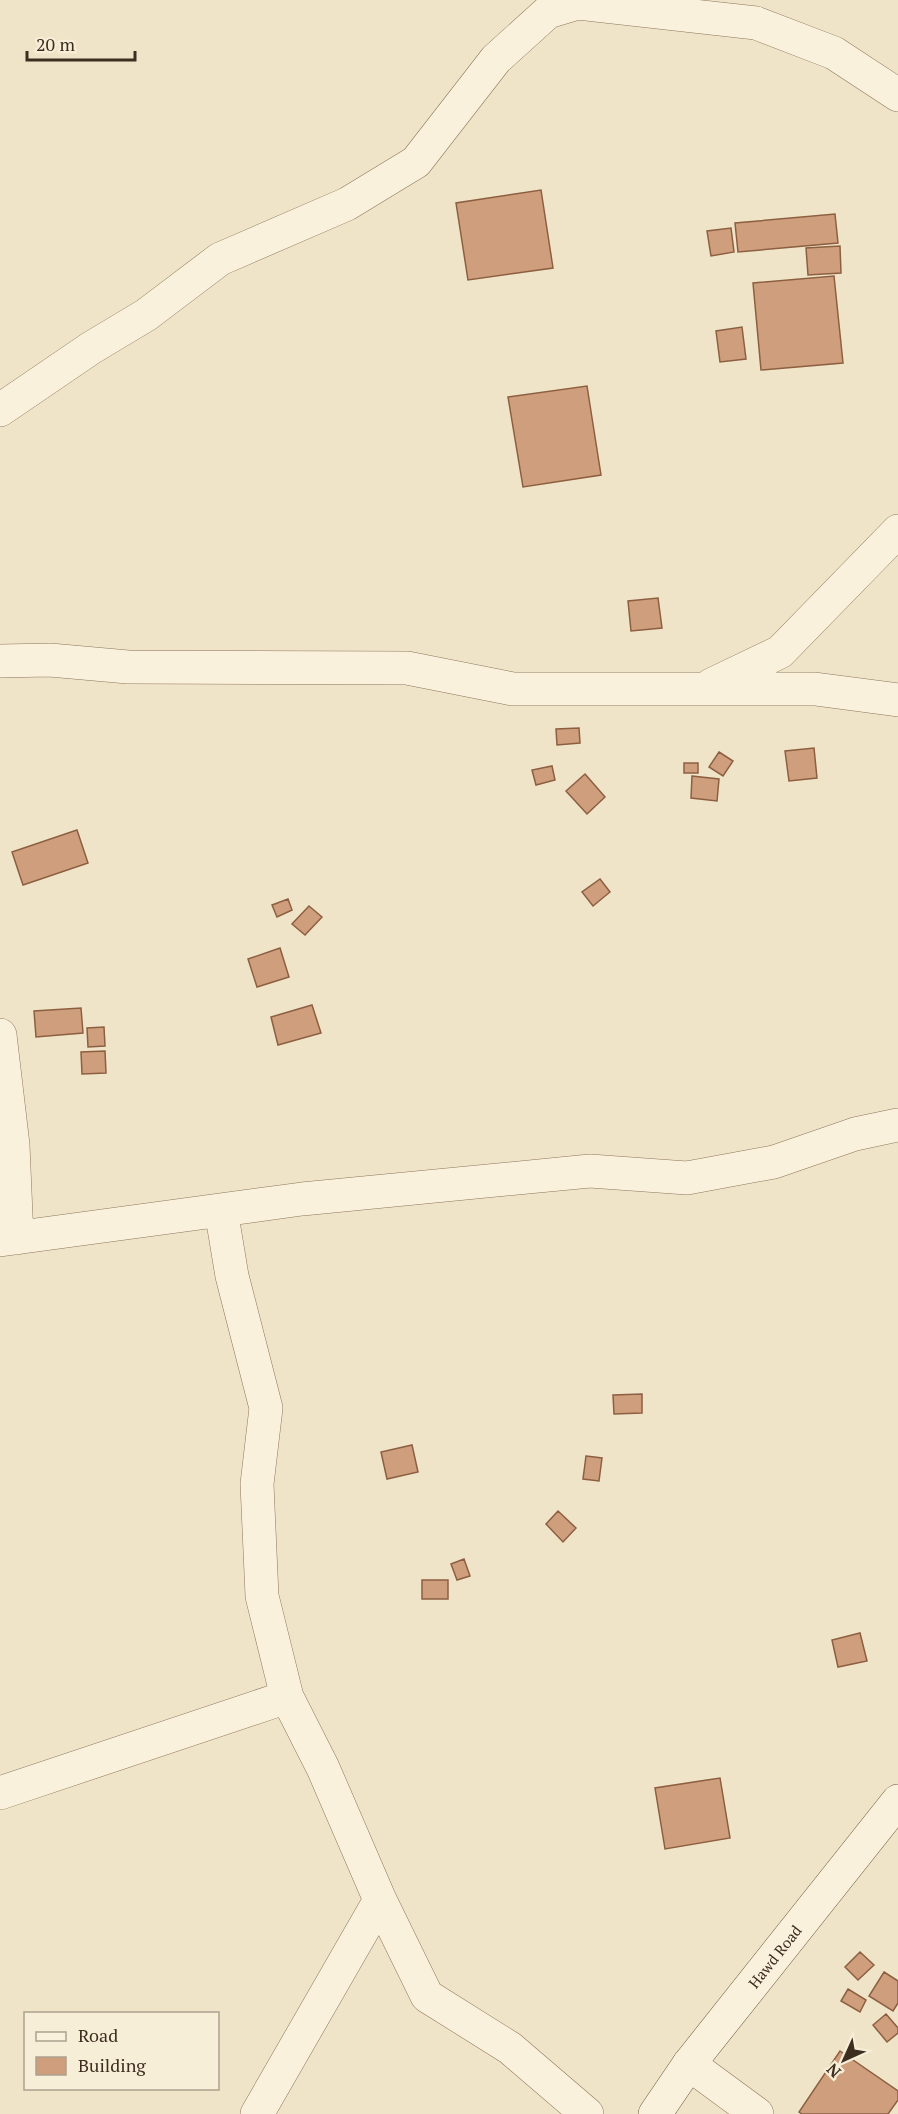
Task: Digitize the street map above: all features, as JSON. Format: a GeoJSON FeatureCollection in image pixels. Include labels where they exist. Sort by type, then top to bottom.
{"type":"FeatureCollection","features":[{"type":"Feature","properties":{"kind":"street"},"geometry":{"type":"LineString","coordinates":[[0,410],[91,348],[146,315],[220,259],[347,204],[416,162],[496,59],[548,12],[578,3],[756,23],[834,53],[898,95]]}},
{"type":"Feature","properties":{"kind":"street"},"geometry":{"type":"LineString","coordinates":[[704,688],[780,652],[898,531]]}},
{"type":"Feature","properties":{"kind":"street"},"geometry":{"type":"LineString","coordinates":[[0,661],[50,660],[128,667],[407,668],[513,689],[815,689],[898,700]]}},
{"type":"Feature","properties":{"kind":"street"},"geometry":{"type":"LineString","coordinates":[[0,1035],[13,1144],[8,1239],[302,1199],[590,1171],[687,1178],[774,1162],[855,1134],[898,1125]]}},
{"type":"Feature","properties":{"kind":"street"},"geometry":{"type":"LineString","coordinates":[[220,1210],[232,1276],[266,1408],[257,1484],[262,1596],[287,1697],[323,1768],[380,1900],[427,1996],[510,2048],[587,2114]]}},
{"type":"Feature","properties":{"kind":"street"},"geometry":{"type":"LineString","coordinates":[[0,1793],[287,1697]]}},
{"type":"Feature","properties":{"kind":"street","name":"Hawd Road"},"geometry":{"type":"LineString","coordinates":[[655,2114],[689,2064],[898,1801]]}},
{"type":"Feature","properties":{"kind":"street"},"geometry":{"type":"LineString","coordinates":[[257,2114],[380,1900]]}},
{"type":"Feature","properties":{"kind":"street"},"geometry":{"type":"LineString","coordinates":[[689,2064],[758,2114]]}},
{"type":"Feature","properties":{"kind":"building"},"geometry":{"type":"Polygon","coordinates":[[[541,190],[553,268],[468,280],[456,203],[541,190]]]}},
{"type":"Feature","properties":{"kind":"building"},"geometry":{"type":"Polygon","coordinates":[[[835,214],[838,243],[738,252],[735,223],[835,214]]]}},
{"type":"Feature","properties":{"kind":"building"},"geometry":{"type":"Polygon","coordinates":[[[731,228],[734,252],[711,256],[707,231],[731,228]]]}},
{"type":"Feature","properties":{"kind":"building"},"geometry":{"type":"Polygon","coordinates":[[[840,246],[841,273],[808,275],[806,248],[840,246]]]}},
{"type":"Feature","properties":{"kind":"building"},"geometry":{"type":"Polygon","coordinates":[[[834,276],[843,363],[761,370],[753,283],[834,276]]]}},
{"type":"Feature","properties":{"kind":"building"},"geometry":{"type":"Polygon","coordinates":[[[742,327],[746,359],[720,362],[716,331],[742,327]]]}},
{"type":"Feature","properties":{"kind":"building"},"geometry":{"type":"Polygon","coordinates":[[[587,386],[601,475],[523,487],[508,397],[587,386]]]}},
{"type":"Feature","properties":{"kind":"building"},"geometry":{"type":"Polygon","coordinates":[[[658,598],[662,628],[631,631],[628,601],[658,598]]]}},
{"type":"Feature","properties":{"kind":"building"},"geometry":{"type":"Polygon","coordinates":[[[579,728],[580,743],[557,745],[556,729],[579,728]]]}},
{"type":"Feature","properties":{"kind":"building"},"geometry":{"type":"Polygon","coordinates":[[[814,748],[817,778],[789,781],[785,751],[814,748]]]}},
{"type":"Feature","properties":{"kind":"building"},"geometry":{"type":"Polygon","coordinates":[[[719,752],[733,761],[723,776],[709,767],[719,752]]]}},
{"type":"Feature","properties":{"kind":"building"},"geometry":{"type":"Polygon","coordinates":[[[684,763],[698,763],[698,773],[684,773],[684,763]]]}},
{"type":"Feature","properties":{"kind":"building"},"geometry":{"type":"Polygon","coordinates":[[[552,766],[555,780],[536,785],[532,770],[552,766]]]}},
{"type":"Feature","properties":{"kind":"building"},"geometry":{"type":"Polygon","coordinates":[[[585,774],[605,797],[587,814],[566,791],[585,774]]]}},
{"type":"Feature","properties":{"kind":"building"},"geometry":{"type":"Polygon","coordinates":[[[692,776],[719,779],[717,801],[691,798],[692,776]]]}},
{"type":"Feature","properties":{"kind":"building"},"geometry":{"type":"Polygon","coordinates":[[[77,830],[88,863],[23,885],[12,852],[77,830]]]}},
{"type":"Feature","properties":{"kind":"building"},"geometry":{"type":"Polygon","coordinates":[[[600,879],[610,892],[593,906],[582,892],[600,879]]]}},
{"type":"Feature","properties":{"kind":"building"},"geometry":{"type":"Polygon","coordinates":[[[288,899],[292,910],[277,917],[272,905],[288,899]]]}},
{"type":"Feature","properties":{"kind":"building"},"geometry":{"type":"Polygon","coordinates":[[[309,906],[322,917],[305,935],[292,924],[309,906]]]}},
{"type":"Feature","properties":{"kind":"building"},"geometry":{"type":"Polygon","coordinates":[[[280,948],[289,977],[257,987],[248,959],[280,948]]]}},
{"type":"Feature","properties":{"kind":"building"},"geometry":{"type":"Polygon","coordinates":[[[312,1005],[321,1033],[278,1045],[271,1017],[312,1005]]]}},
{"type":"Feature","properties":{"kind":"building"},"geometry":{"type":"Polygon","coordinates":[[[81,1008],[83,1033],[36,1037],[34,1011],[81,1008]]]}},
{"type":"Feature","properties":{"kind":"building"},"geometry":{"type":"Polygon","coordinates":[[[104,1027],[105,1046],[88,1047],[87,1028],[104,1027]]]}},
{"type":"Feature","properties":{"kind":"building"},"geometry":{"type":"Polygon","coordinates":[[[105,1051],[106,1073],[82,1074],[81,1052],[105,1051]]]}},
{"type":"Feature","properties":{"kind":"building"},"geometry":{"type":"Polygon","coordinates":[[[642,1394],[642,1413],[614,1414],[613,1395],[642,1394]]]}},
{"type":"Feature","properties":{"kind":"building"},"geometry":{"type":"Polygon","coordinates":[[[412,1445],[418,1472],[387,1479],[381,1452],[412,1445]]]}},
{"type":"Feature","properties":{"kind":"building"},"geometry":{"type":"Polygon","coordinates":[[[586,1456],[602,1458],[599,1481],[583,1479],[586,1456]]]}},
{"type":"Feature","properties":{"kind":"building"},"geometry":{"type":"Polygon","coordinates":[[[558,1511],[576,1528],[563,1542],[546,1524],[558,1511]]]}},
{"type":"Feature","properties":{"kind":"building"},"geometry":{"type":"Polygon","coordinates":[[[464,1559],[470,1576],[457,1580],[451,1564],[464,1559]]]}},
{"type":"Feature","properties":{"kind":"building"},"geometry":{"type":"Polygon","coordinates":[[[422,1580],[448,1580],[448,1599],[422,1599],[422,1580]]]}},
{"type":"Feature","properties":{"kind":"building"},"geometry":{"type":"Polygon","coordinates":[[[860,1633],[867,1661],[838,1667],[832,1640],[860,1633]]]}},
{"type":"Feature","properties":{"kind":"building"},"geometry":{"type":"Polygon","coordinates":[[[720,1778],[730,1838],[665,1849],[655,1788],[720,1778]]]}},
{"type":"Feature","properties":{"kind":"building"},"geometry":{"type":"Polygon","coordinates":[[[860,1952],[874,1965],[858,1980],[845,1967],[860,1952]]]}},
{"type":"Feature","properties":{"kind":"building"},"geometry":{"type":"Polygon","coordinates":[[[884,1972],[898,1981],[898,2003],[893,2011],[869,1996],[884,1972]]]}},
{"type":"Feature","properties":{"kind":"building"},"geometry":{"type":"Polygon","coordinates":[[[848,1989],[866,2000],[860,2012],[841,2001],[848,1989]]]}},
{"type":"Feature","properties":{"kind":"building"},"geometry":{"type":"Polygon","coordinates":[[[886,2014],[898,2028],[898,2033],[887,2042],[873,2025],[886,2014]]]}},
{"type":"Feature","properties":{"kind":"building"},"geometry":{"type":"Polygon","coordinates":[[[840,2051],[898,2091],[898,2100],[888,2114],[802,2114],[799,2112],[840,2051]]]}}]}
